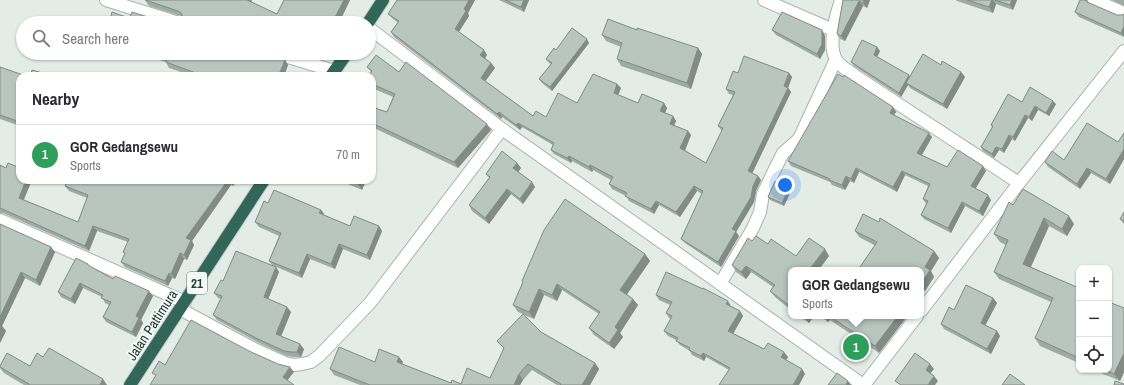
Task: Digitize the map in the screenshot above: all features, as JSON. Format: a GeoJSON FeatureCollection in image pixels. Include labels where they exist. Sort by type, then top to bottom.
{"type":"FeatureCollection","features":[{"type":"Feature","properties":{"kind":"highway"},"geometry":{"type":"LineString","coordinates":[[373,16],[383,0]]}},
{"type":"Feature","properties":{"kind":"highway"},"geometry":{"type":"LineString","coordinates":[[334,72],[342,60]]}},
{"type":"Feature","properties":{"kind":"highway","name":"Jalan Pattimura"},"geometry":{"type":"LineString","coordinates":[[130,385],[261,184]]}},
{"type":"Feature","properties":{"kind":"street"},"geometry":{"type":"LineString","coordinates":[[106,0],[157,16]]}},
{"type":"Feature","properties":{"kind":"street"},"geometry":{"type":"LineString","coordinates":[[764,0],[833,30]]}},
{"type":"Feature","properties":{"kind":"street"},"geometry":{"type":"LineString","coordinates":[[841,0],[833,30],[836,59],[839,64],[1019,183]]}},
{"type":"Feature","properties":{"kind":"street"},"geometry":{"type":"LineString","coordinates":[[1094,0],[1124,13]]}},
{"type":"Feature","properties":{"kind":"street"},"geometry":{"type":"LineString","coordinates":[[376,33],[502,129],[863,385],[915,319]]}},
{"type":"Feature","properties":{"kind":"street"},"geometry":{"type":"LineString","coordinates":[[924,307],[1019,183],[1122,56]]}},
{"type":"Feature","properties":{"kind":"street"},"geometry":{"type":"LineString","coordinates":[[720,284],[753,228],[760,212],[763,194],[783,153],[799,139],[836,59]]}},
{"type":"Feature","properties":{"kind":"street"},"geometry":{"type":"LineString","coordinates":[[294,60],[327,72]]}},
{"type":"Feature","properties":{"kind":"street"},"geometry":{"type":"LineString","coordinates":[[0,220],[182,305],[256,350],[285,363],[294,365],[311,362],[320,355],[370,303],[502,129]]}},
{"type":"Feature","properties":{"kind":"building"},"geometry":{"type":"Polygon","coordinates":[[[145,0],[247,0],[277,14],[284,0],[344,0],[336,16],[182,16],[178,11],[145,0]]]}},
{"type":"Feature","properties":{"kind":"building"},"geometry":{"type":"Polygon","coordinates":[[[397,0],[469,0],[464,9],[466,11],[455,29],[484,50],[480,55],[491,63],[481,78],[533,116],[536,111],[546,117],[558,93],[577,103],[593,74],[617,84],[614,93],[638,103],[642,94],[664,103],[660,111],[673,116],[670,124],[688,131],[680,148],[706,163],[723,128],[718,126],[735,92],[726,89],[733,71],[738,73],[744,56],[789,73],[784,86],[788,88],[748,171],[758,176],[753,186],[751,197],[732,229],[736,231],[718,262],[681,239],[703,191],[694,186],[676,212],[656,201],[651,209],[625,196],[627,193],[609,184],[613,177],[590,165],[589,167],[569,156],[567,158],[551,150],[554,143],[518,123],[516,125],[499,112],[497,114],[391,32],[399,21],[388,14],[397,0]]]}},
{"type":"Feature","properties":{"kind":"building"},"geometry":{"type":"Polygon","coordinates":[[[505,0],[524,0],[521,7],[505,0]]]}},
{"type":"Feature","properties":{"kind":"building"},"geometry":{"type":"Polygon","coordinates":[[[843,0],[864,0],[863,3],[859,1],[841,36],[837,34],[843,0]]]}},
{"type":"Feature","properties":{"kind":"building"},"geometry":{"type":"Polygon","coordinates":[[[967,0],[992,0],[989,7],[967,0]]]}},
{"type":"Feature","properties":{"kind":"building"},"geometry":{"type":"Polygon","coordinates":[[[995,0],[1012,0],[1010,5],[995,0]]]}},
{"type":"Feature","properties":{"kind":"building"},"geometry":{"type":"Polygon","coordinates":[[[1080,0],[1085,0],[1117,15],[1124,14],[1124,26],[1121,33],[1075,12],[1080,0]]]}},
{"type":"Feature","properties":{"kind":"building"},"geometry":{"type":"Polygon","coordinates":[[[112,12],[123,16],[111,16],[112,12]]]}},
{"type":"Feature","properties":{"kind":"building"},"geometry":{"type":"Polygon","coordinates":[[[132,12],[145,16],[131,16],[132,12]]]}},
{"type":"Feature","properties":{"kind":"building"},"geometry":{"type":"Polygon","coordinates":[[[782,12],[822,30],[822,44],[817,54],[772,30],[782,12]]]}},
{"type":"Feature","properties":{"kind":"building"},"geometry":{"type":"Polygon","coordinates":[[[608,19],[637,30],[637,28],[698,48],[687,83],[617,59],[622,43],[602,35],[608,19]]]}},
{"type":"Feature","properties":{"kind":"building"},"geometry":{"type":"Polygon","coordinates":[[[572,28],[587,39],[550,87],[539,79],[552,63],[546,59],[554,48],[556,50],[572,28]]]}},
{"type":"Feature","properties":{"kind":"building"},"geometry":{"type":"Polygon","coordinates":[[[862,40],[877,47],[874,55],[909,75],[899,93],[851,62],[862,40]]]}},
{"type":"Feature","properties":{"kind":"building"},"geometry":{"type":"Polygon","coordinates":[[[923,54],[941,65],[942,61],[961,72],[943,104],[906,83],[923,54]]]}},
{"type":"Feature","properties":{"kind":"building"},"geometry":{"type":"Polygon","coordinates":[[[376,55],[399,72],[406,62],[487,124],[454,162],[376,125],[376,108],[387,112],[395,94],[376,86],[376,72],[371,72],[372,71],[367,67],[372,60],[376,60],[376,55]]]}},
{"type":"Feature","properties":{"kind":"building"},"geometry":{"type":"Polygon","coordinates":[[[167,60],[285,60],[280,72],[193,72],[166,62],[167,60]]]}},
{"type":"Feature","properties":{"kind":"building"},"geometry":{"type":"Polygon","coordinates":[[[0,67],[16,73],[16,121],[0,115],[0,67]]]}},
{"type":"Feature","properties":{"kind":"building"},"geometry":{"type":"Polygon","coordinates":[[[838,74],[843,77],[844,75],[893,107],[890,113],[929,133],[917,153],[947,167],[958,150],[983,166],[971,186],[988,195],[979,211],[962,202],[948,228],[921,215],[928,201],[923,199],[930,184],[902,171],[893,187],[856,168],[851,179],[846,176],[842,185],[788,161],[838,74]]]}},
{"type":"Feature","properties":{"kind":"building"},"geometry":{"type":"Polygon","coordinates":[[[1030,87],[1053,101],[1046,113],[1035,106],[1029,117],[1025,115],[1013,137],[1009,135],[1002,149],[996,147],[992,154],[981,147],[1008,94],[1022,102],[1030,87]]]}},
{"type":"Feature","properties":{"kind":"building"},"geometry":{"type":"Polygon","coordinates":[[[1087,123],[1118,142],[1124,133],[1124,149],[1106,179],[1087,168],[1077,184],[1045,162],[1052,151],[1064,160],[1087,123]]]}},
{"type":"Feature","properties":{"kind":"building"},"geometry":{"type":"Polygon","coordinates":[[[502,151],[517,163],[513,168],[532,182],[520,199],[507,189],[485,218],[469,205],[490,177],[486,174],[502,151]]]}},
{"type":"Feature","properties":{"kind":"building"},"geometry":{"type":"Polygon","coordinates":[[[8,163],[16,166],[16,184],[24,184],[19,198],[78,222],[88,195],[65,186],[66,184],[225,184],[186,238],[191,240],[184,255],[180,253],[171,274],[169,273],[165,281],[121,262],[125,253],[123,252],[129,239],[93,226],[85,246],[0,208],[0,165],[6,168],[8,163]]]}},
{"type":"Feature","properties":{"kind":"building"},"geometry":{"type":"Polygon","coordinates":[[[775,181],[789,188],[782,203],[768,197],[775,181]]]}},
{"type":"Feature","properties":{"kind":"building"},"geometry":{"type":"Polygon","coordinates":[[[1023,189],[1069,216],[1062,229],[1044,218],[1023,264],[1076,287],[1076,357],[1035,338],[1053,298],[994,272],[1008,240],[994,234],[1009,202],[1013,205],[1023,189]]]}},
{"type":"Feature","properties":{"kind":"building"},"geometry":{"type":"Polygon","coordinates":[[[274,190],[321,210],[319,213],[350,226],[354,216],[379,226],[367,255],[339,244],[331,264],[307,254],[299,273],[269,261],[281,233],[255,222],[264,201],[268,203],[274,190]]]}},
{"type":"Feature","properties":{"kind":"building"},"geometry":{"type":"Polygon","coordinates":[[[565,199],[645,254],[620,290],[633,299],[615,327],[618,330],[609,343],[589,328],[600,312],[557,284],[552,295],[539,289],[529,312],[513,305],[544,230],[565,199]]]}},
{"type":"Feature","properties":{"kind":"building"},"geometry":{"type":"Polygon","coordinates":[[[1124,212],[1124,221],[1120,219],[1124,212]]]}},
{"type":"Feature","properties":{"kind":"building"},"geometry":{"type":"Polygon","coordinates":[[[863,214],[879,222],[880,218],[934,251],[925,267],[930,270],[924,279],[924,267],[860,267],[877,242],[855,231],[863,214]]]}},
{"type":"Feature","properties":{"kind":"building"},"geometry":{"type":"Polygon","coordinates":[[[0,224],[51,247],[36,280],[21,272],[0,317],[0,224]]]}},
{"type":"Feature","properties":{"kind":"building"},"geometry":{"type":"Polygon","coordinates":[[[756,236],[768,244],[771,239],[796,256],[809,238],[825,249],[811,267],[788,267],[788,305],[770,291],[775,285],[746,266],[741,272],[732,265],[748,238],[752,241],[756,236]]]}},
{"type":"Feature","properties":{"kind":"building"},"geometry":{"type":"Polygon","coordinates":[[[236,251],[276,267],[264,297],[287,307],[276,334],[300,344],[297,352],[284,351],[213,315],[222,296],[214,293],[221,280],[223,281],[236,251]]]}},
{"type":"Feature","properties":{"kind":"building"},"geometry":{"type":"Polygon","coordinates":[[[76,258],[113,279],[115,276],[149,291],[136,316],[139,318],[132,332],[103,317],[111,302],[101,298],[103,295],[80,283],[71,299],[58,292],[76,258]]]}},
{"type":"Feature","properties":{"kind":"building"},"geometry":{"type":"Polygon","coordinates":[[[666,272],[728,301],[726,304],[740,311],[728,331],[764,349],[768,343],[784,352],[781,357],[802,369],[793,385],[719,385],[730,368],[703,353],[701,356],[689,350],[690,348],[676,341],[678,338],[664,331],[672,316],[666,313],[672,302],[656,295],[666,272]]]}},
{"type":"Feature","properties":{"kind":"building"},"geometry":{"type":"Polygon","coordinates":[[[966,285],[993,298],[981,323],[997,331],[987,349],[941,324],[949,307],[954,310],[966,285]]]}},
{"type":"Feature","properties":{"kind":"building"},"geometry":{"type":"Polygon","coordinates":[[[1112,303],[1124,308],[1124,353],[1114,374],[1112,373],[1112,303]]]}},
{"type":"Feature","properties":{"kind":"building"},"geometry":{"type":"Polygon","coordinates":[[[523,314],[541,332],[595,363],[582,385],[560,385],[561,384],[528,364],[519,374],[514,385],[370,385],[330,369],[339,347],[375,362],[379,349],[399,357],[397,362],[451,383],[452,380],[461,384],[467,368],[490,378],[504,348],[497,341],[523,314]]]}},
{"type":"Feature","properties":{"kind":"building"},"geometry":{"type":"Polygon","coordinates":[[[834,319],[896,319],[875,346],[834,319]]]}},
{"type":"Feature","properties":{"kind":"building"},"geometry":{"type":"Polygon","coordinates":[[[191,320],[249,351],[278,364],[290,367],[283,377],[294,385],[150,385],[156,375],[152,373],[159,361],[165,365],[191,320]]]}},
{"type":"Feature","properties":{"kind":"building"},"geometry":{"type":"Polygon","coordinates":[[[49,348],[103,379],[100,385],[29,385],[0,367],[7,353],[30,366],[37,353],[43,357],[49,348]]]}},
{"type":"Feature","properties":{"kind":"building"},"geometry":{"type":"Polygon","coordinates":[[[915,353],[930,364],[926,370],[934,376],[928,385],[901,385],[895,381],[915,353]]]}},
{"type":"Feature","properties":{"kind":"building"},"geometry":{"type":"Polygon","coordinates":[[[837,373],[848,381],[846,384],[847,385],[828,385],[837,373]]]}},
{"type":"Feature","properties":{"kind":"building"},"geometry":{"type":"Polygon","coordinates":[[[1010,374],[1025,385],[1002,385],[1010,374]]]}},
{"type":"Feature","properties":{"kind":"building"},"geometry":{"type":"Polygon","coordinates":[[[1115,381],[1124,384],[1124,385],[1114,385],[1115,381]]]}},
{"type":"Feature","properties":{"kind":"place","name":"GOR Gedangsewu"},"geometry":{"type":"Point","coordinates":[856,347]}}]}
